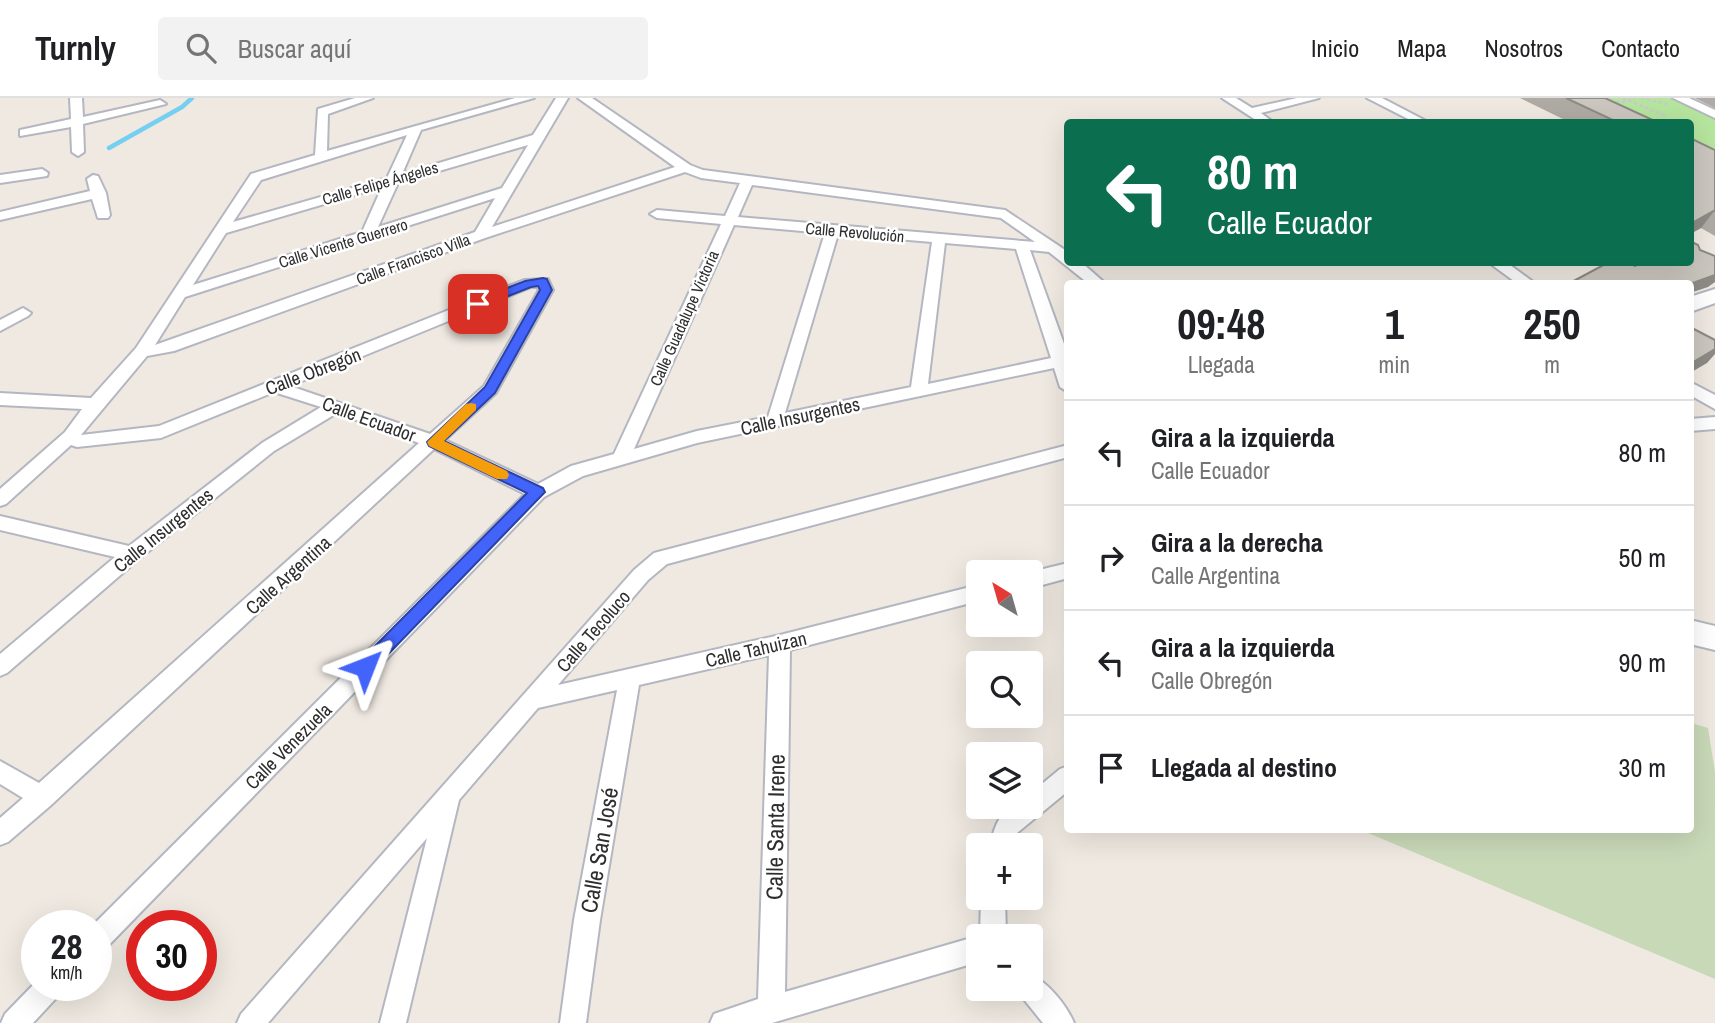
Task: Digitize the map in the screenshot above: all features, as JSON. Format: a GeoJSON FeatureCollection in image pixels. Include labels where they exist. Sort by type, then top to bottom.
{"type":"FeatureCollection","features":[{"type":"Feature","properties":{"kind":"main road"},"geometry":{"type":"LineString","coordinates":[[1694,304],[1715,297]]}},
{"type":"Feature","properties":{"kind":"main road"},"geometry":{"type":"LineString","coordinates":[[1694,633],[1715,638]]}},
{"type":"Feature","properties":{"kind":"street"},"geometry":{"type":"LineString","coordinates":[[76,98],[78,152]]}},
{"type":"Feature","properties":{"kind":"street"},"geometry":{"type":"LineString","coordinates":[[321,156],[322,112],[367,98]]}},
{"type":"Feature","properties":{"kind":"street"},"geometry":{"type":"LineString","coordinates":[[0,499],[71,436],[95,404],[142,352],[256,177],[416,128],[528,98]]}},
{"type":"Feature","properties":{"kind":"street"},"geometry":{"type":"LineString","coordinates":[[480,235],[562,98]]}},
{"type":"Feature","properties":{"kind":"street"},"geometry":{"type":"LineString","coordinates":[[584,98],[685,168],[701,174],[1005,214],[1064,256]]}},
{"type":"Feature","properties":{"kind":"street"},"geometry":{"type":"LineString","coordinates":[[1228,98],[1262,119]]}},
{"type":"Feature","properties":{"kind":"street"},"geometry":{"type":"LineString","coordinates":[[1250,112],[1313,98]]}},
{"type":"Feature","properties":{"kind":"street"},"geometry":{"type":"LineString","coordinates":[[1373,98],[1416,119]]}},
{"type":"Feature","properties":{"kind":"street"},"geometry":{"type":"LineString","coordinates":[[1679,98],[1715,113]]}},
{"type":"Feature","properties":{"kind":"street"},"geometry":{"type":"LineString","coordinates":[[24,133],[160,104]]}},
{"type":"Feature","properties":{"kind":"street"},"geometry":{"type":"LineString","coordinates":[[368,236],[416,128]]}},
{"type":"Feature","properties":{"kind":"street","name":"Calle Felipe Ángeles"},"geometry":{"type":"LineString","coordinates":[[222,230],[538,138]]}},
{"type":"Feature","properties":{"kind":"street","name":"Calle Francisco Villa"},"geometry":{"type":"LineString","coordinates":[[142,352],[168,347],[480,235],[685,168]]}},
{"type":"Feature","properties":{"kind":"street"},"geometry":{"type":"LineString","coordinates":[[0,179],[42,173]]}},
{"type":"Feature","properties":{"kind":"street","name":"Calle Guadalupe Victoria"},"geometry":{"type":"LineString","coordinates":[[622,456],[747,181]]}},
{"type":"Feature","properties":{"kind":"street"},"geometry":{"type":"LineString","coordinates":[[0,216],[96,186],[103,215]]}},
{"type":"Feature","properties":{"kind":"street","name":"Calle Vicente Guerrero"},"geometry":{"type":"LineString","coordinates":[[179,294],[506,191]]}},
{"type":"Feature","properties":{"kind":"street","name":"Calle Revolución"},"geometry":{"type":"LineString","coordinates":[[657,214],[1053,248]]}},
{"type":"Feature","properties":{"kind":"street"},"geometry":{"type":"LineString","coordinates":[[774,423],[832,231]]}},
{"type":"Feature","properties":{"kind":"street"},"geometry":{"type":"LineString","coordinates":[[919,391],[939,239]]}},
{"type":"Feature","properties":{"kind":"street"},"geometry":{"type":"LineString","coordinates":[[1022,246],[1064,361]]}},
{"type":"Feature","properties":{"kind":"street"},"geometry":{"type":"LineString","coordinates":[[1077,266],[1094,280]]}},
{"type":"Feature","properties":{"kind":"street"},"geometry":{"type":"LineString","coordinates":[[1500,266],[1518,280]]}},
{"type":"Feature","properties":{"kind":"street","name":"Calle Obregón"},"geometry":{"type":"LineString","coordinates":[[71,436],[77,441],[161,432],[529,283],[543,282],[546,290]]}},
{"type":"Feature","properties":{"kind":"street","name":"Calle Argentina"},"geometry":{"type":"LineString","coordinates":[[0,834],[490,390],[546,290]]}},
{"type":"Feature","properties":{"kind":"street"},"geometry":{"type":"LineString","coordinates":[[0,326],[23,313]]}},
{"type":"Feature","properties":{"kind":"street","name":"Calle Insurgentes"},"geometry":{"type":"LineString","coordinates":[[538,492],[577,471],[622,456],[697,437],[1064,361]]}},
{"type":"Feature","properties":{"kind":"street","name":"Calle Ecuador"},"geometry":{"type":"LineString","coordinates":[[275,387],[434,442],[538,492]]}},
{"type":"Feature","properties":{"kind":"street"},"geometry":{"type":"LineString","coordinates":[[1694,389],[1715,402]]}},
{"type":"Feature","properties":{"kind":"street"},"geometry":{"type":"LineString","coordinates":[[0,398],[95,404]]}},
{"type":"Feature","properties":{"kind":"street","name":"Calle Insurgentes"},"geometry":{"type":"LineString","coordinates":[[0,667],[132,554],[268,447],[336,406]]}},
{"type":"Feature","properties":{"kind":"street"},"geometry":{"type":"LineString","coordinates":[[1694,425],[1715,424]]}},
{"type":"Feature","properties":{"kind":"street","name":"Calle Tecoluco"},"geometry":{"type":"LineString","coordinates":[[250,1023],[641,575],[661,558],[1064,452]]}},
{"type":"Feature","properties":{"kind":"street","name":"Calle Venezuela"},"geometry":{"type":"LineString","coordinates":[[112,924],[538,492]]}},
{"type":"Feature","properties":{"kind":"street"},"geometry":{"type":"LineString","coordinates":[[0,523],[132,554]]}},
{"type":"Feature","properties":{"kind":"street"},"geometry":{"type":"LineString","coordinates":[[1043,577],[1064,571]]}},
{"type":"Feature","properties":{"kind":"street","name":"Calle Tahuizan"},"geometry":{"type":"LineString","coordinates":[[533,700],[780,644],[966,596]]}},
{"type":"Feature","properties":{"kind":"street","name":"Calle Santa Irene"},"geometry":{"type":"LineString","coordinates":[[771,1010],[780,644]]}},
{"type":"Feature","properties":{"kind":"street","name":"Calle San José"},"geometry":{"type":"LineString","coordinates":[[573,1023],[587,920],[630,678]]}},
{"type":"Feature","properties":{"kind":"street"},"geometry":{"type":"LineString","coordinates":[[0,771],[42,798]]}},
{"type":"Feature","properties":{"kind":"street"},"geometry":{"type":"LineString","coordinates":[[1043,797],[1064,779]]}},
{"type":"Feature","properties":{"kind":"street"},"geometry":{"type":"LineString","coordinates":[[393,1023],[449,794]]}},
{"type":"Feature","properties":{"kind":"street"},"geometry":{"type":"LineString","coordinates":[[1005,833],[1007,826],[1016,819]]}},
{"type":"Feature","properties":{"kind":"street"},"geometry":{"type":"LineString","coordinates":[[723,1023],[966,953]]}},
{"type":"Feature","properties":{"kind":"street"},"geometry":{"type":"LineString","coordinates":[[14,1023],[35,1001]]}},
{"type":"Feature","properties":{"kind":"street"},"geometry":{"type":"LineString","coordinates":[[1042,1001],[1061,1023]]}},
{"type":"Feature","properties":{"kind":"path"},"geometry":{"type":"LineString","coordinates":[[1623,98],[1666,116]]}},
{"type":"Feature","properties":{"kind":"path"},"geometry":{"type":"LineString","coordinates":[[1605,101],[1619,102],[1635,98]]}},
{"type":"Feature","properties":{"kind":"path"},"geometry":{"type":"LineString","coordinates":[[1619,102],[1626,109]]}},
{"type":"Feature","properties":{"kind":"green space"},"geometry":{"type":"Polygon","coordinates":[[[1576,98],[1671,98],[1715,117],[1715,166],[1694,156],[1694,119],[1620,119],[1576,98]]]}},
{"type":"Feature","properties":{"kind":"green space"},"geometry":{"type":"Polygon","coordinates":[[[1694,724],[1708,728],[1715,772],[1715,979],[1368,833],[1694,833],[1694,724]]]}},
{"type":"Feature","properties":{"kind":"building"},"geometry":{"type":"Polygon","coordinates":[[[1566,98],[1605,98],[1650,119],[1611,119],[1566,98]]]}},
{"type":"Feature","properties":{"kind":"building"},"geometry":{"type":"Polygon","coordinates":[[[1694,140],[1715,150],[1715,210],[1694,222],[1694,140]]]}},
{"type":"Feature","properties":{"kind":"building"},"geometry":{"type":"Polygon","coordinates":[[[1694,243],[1700,250],[1715,256],[1715,275],[1694,283],[1694,280],[1576,280],[1602,266],[1694,266],[1694,243]]]}},
{"type":"Feature","properties":{"kind":"building"},"geometry":{"type":"Polygon","coordinates":[[[1694,329],[1715,340],[1715,349],[1694,362],[1694,329]]]}},
{"type":"Feature","properties":{"kind":"waterway"},"geometry":{"type":"LineString","coordinates":[[109,148],[182,107],[192,98]]}},
{"type":"Feature","properties":{"kind":"slow traffic"},"geometry":{"type":"LineString","coordinates":[[471,407],[434,442],[502,475]]}},
{"type":"Feature","properties":{"kind":"route"},"geometry":{"type":"LineString","coordinates":[[365,667],[538,492],[434,442],[490,390],[546,290],[543,282],[529,283],[478,304]]}}]}
